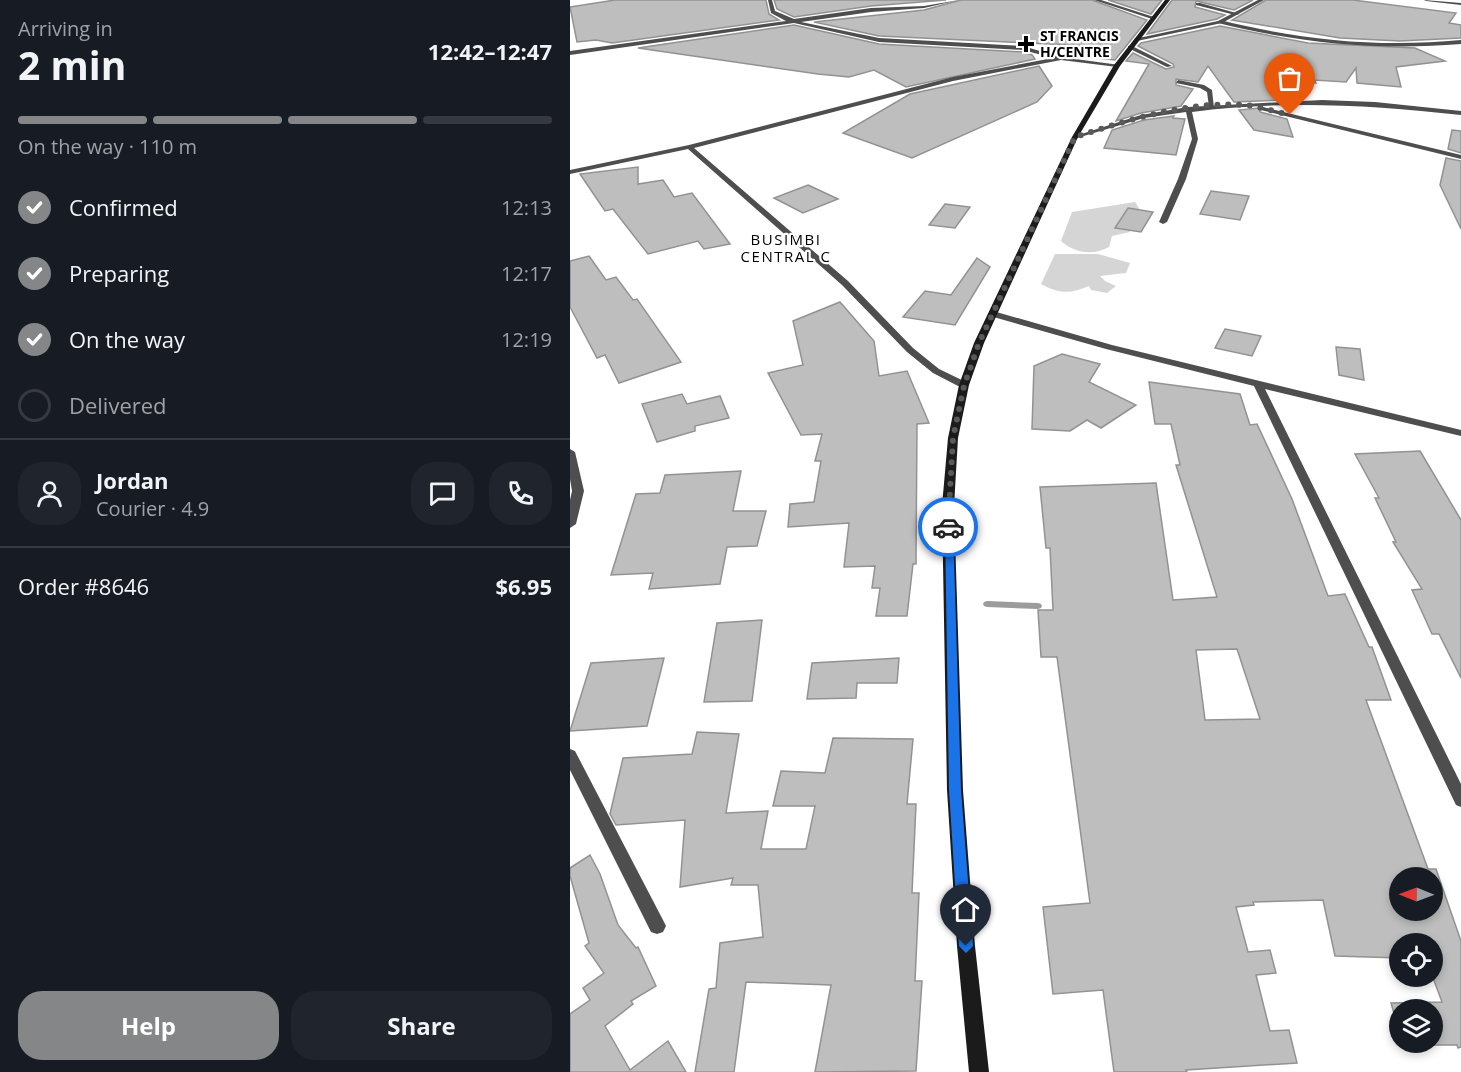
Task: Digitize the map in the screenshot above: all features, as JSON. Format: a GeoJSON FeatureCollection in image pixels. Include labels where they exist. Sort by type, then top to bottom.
{"type":"FeatureCollection","features":[{"type":"Feature","properties":{"kind":"main road"},"geometry":{"type":"LineString","coordinates":[[979,1072],[966,946],[955,790],[948,506],[953,438],[964,386],[979,343],[1075,137],[1117,65],[1168,0]]}},
{"type":"Feature","properties":{"kind":"street"},"geometry":{"type":"LineString","coordinates":[[570,53],[871,10],[924,7],[957,0]]}},
{"type":"Feature","properties":{"kind":"street"},"geometry":{"type":"LineString","coordinates":[[1096,0],[1154,18]]}},
{"type":"Feature","properties":{"kind":"street"},"geometry":{"type":"LineString","coordinates":[[1133,43],[1220,22],[1262,0]]}},
{"type":"Feature","properties":{"kind":"street"},"geometry":{"type":"LineString","coordinates":[[1426,0],[1461,4]]}},
{"type":"Feature","properties":{"kind":"street"},"geometry":{"type":"LineString","coordinates":[[774,1],[773,12],[778,16],[879,40],[1023,48],[1061,58],[1117,65]]}},
{"type":"Feature","properties":{"kind":"street"},"geometry":{"type":"LineString","coordinates":[[1198,4],[1237,14]]}},
{"type":"Feature","properties":{"kind":"street"},"geometry":{"type":"LineString","coordinates":[[1220,22],[1289,37],[1330,42],[1376,44],[1461,42]]}},
{"type":"Feature","properties":{"kind":"street"},"geometry":{"type":"LineString","coordinates":[[1133,43],[1169,66]]}},
{"type":"Feature","properties":{"kind":"street"},"geometry":{"type":"LineString","coordinates":[[570,172],[689,147],[953,79],[1061,58]]}},
{"type":"Feature","properties":{"kind":"street"},"geometry":{"type":"LineString","coordinates":[[1178,82],[1202,86],[1210,91],[1212,106]]}},
{"type":"Feature","properties":{"kind":"street"},"geometry":{"type":"LineString","coordinates":[[1075,137],[1143,116],[1212,106],[1376,104],[1461,113]]}},
{"type":"Feature","properties":{"kind":"street"},"geometry":{"type":"LineString","coordinates":[[1244,105],[1461,157]]}},
{"type":"Feature","properties":{"kind":"street"},"geometry":{"type":"LineString","coordinates":[[1163,222],[1182,179],[1195,139],[1188,109]]}},
{"type":"Feature","properties":{"kind":"street"},"geometry":{"type":"LineString","coordinates":[[689,147],[846,283],[910,350],[936,371],[964,386]]}},
{"type":"Feature","properties":{"kind":"street"},"geometry":{"type":"LineString","coordinates":[[993,314],[1162,361],[1461,433]]}},
{"type":"Feature","properties":{"kind":"street"},"geometry":{"type":"LineString","coordinates":[[1258,384],[1461,800]]}},
{"type":"Feature","properties":{"kind":"street"},"geometry":{"type":"LineString","coordinates":[[570,452],[578,491],[570,524]]}},
{"type":"Feature","properties":{"kind":"street"},"geometry":{"type":"LineString","coordinates":[[570,755],[657,926]]}},
{"type":"Feature","properties":{"kind":"shaded area"},"geometry":{"type":"Polygon","coordinates":[[[1135,202],[1140,210],[1126,214],[1130,232],[1112,236],[1109,247],[1097,252],[1084,252],[1061,241],[1072,212],[1135,202]]]}},
{"type":"Feature","properties":{"kind":"shaded area"},"geometry":{"type":"Polygon","coordinates":[[[1055,254],[1098,254],[1130,263],[1126,273],[1100,276],[1116,286],[1107,293],[1091,290],[1089,286],[1070,292],[1059,291],[1041,284],[1055,254]]]}},
{"type":"Feature","properties":{"kind":"building"},"geometry":{"type":"Polygon","coordinates":[[[615,0],[766,0],[769,14],[779,20],[612,43],[596,40],[577,42],[570,7],[615,0]]]}},
{"type":"Feature","properties":{"kind":"building"},"geometry":{"type":"Polygon","coordinates":[[[774,0],[946,0],[871,6],[794,17],[777,9],[774,0]]]}},
{"type":"Feature","properties":{"kind":"building"},"geometry":{"type":"Polygon","coordinates":[[[961,0],[1092,0],[1147,20],[1115,60],[1088,57],[1091,46],[879,36],[814,22],[924,10],[961,0]]]}},
{"type":"Feature","properties":{"kind":"building"},"geometry":{"type":"Polygon","coordinates":[[[1108,0],[1162,0],[1151,14],[1108,0]]]}},
{"type":"Feature","properties":{"kind":"building"},"geometry":{"type":"Polygon","coordinates":[[[1172,0],[1253,0],[1234,10],[1196,1],[1195,7],[1225,15],[1217,19],[1147,34],[1172,0]]]}},
{"type":"Feature","properties":{"kind":"building"},"geometry":{"type":"Polygon","coordinates":[[[1266,0],[1353,0],[1456,13],[1449,23],[1461,25],[1461,38],[1400,41],[1340,38],[1232,20],[1266,0]]]}},
{"type":"Feature","properties":{"kind":"building"},"geometry":{"type":"Polygon","coordinates":[[[794,25],[879,44],[1023,52],[1032,55],[1035,59],[906,87],[874,70],[849,77],[638,48],[794,25]]]}},
{"type":"Feature","properties":{"kind":"building"},"geometry":{"type":"Polygon","coordinates":[[[1220,26],[1308,43],[1415,48],[1445,61],[1396,67],[1401,87],[1357,83],[1356,68],[1346,82],[1314,80],[1316,83],[1280,82],[1284,88],[1278,88],[1281,100],[1234,102],[1208,66],[1198,82],[1176,79],[1176,85],[1193,89],[1181,106],[1141,113],[1116,121],[1149,64],[1126,61],[1133,53],[1166,69],[1174,67],[1173,64],[1138,46],[1141,43],[1220,26]]]}},
{"type":"Feature","properties":{"kind":"building"},"geometry":{"type":"Polygon","coordinates":[[[1039,66],[1052,86],[1037,102],[912,158],[843,133],[910,94],[1039,66]]]}},
{"type":"Feature","properties":{"kind":"building"},"geometry":{"type":"Polygon","coordinates":[[[1259,108],[1260,112],[1287,119],[1293,137],[1254,130],[1239,110],[1259,108]]]}},
{"type":"Feature","properties":{"kind":"building"},"geometry":{"type":"Polygon","coordinates":[[[1174,116],[1173,118],[1185,119],[1176,155],[1104,148],[1112,130],[1144,120],[1174,116]]]}},
{"type":"Feature","properties":{"kind":"building"},"geometry":{"type":"Polygon","coordinates":[[[1452,130],[1461,131],[1461,153],[1448,149],[1452,130]]]}},
{"type":"Feature","properties":{"kind":"building"},"geometry":{"type":"Polygon","coordinates":[[[1446,158],[1461,161],[1461,229],[1440,185],[1446,158]]]}},
{"type":"Feature","properties":{"kind":"building"},"geometry":{"type":"Polygon","coordinates":[[[638,167],[638,184],[663,180],[674,197],[692,193],[730,244],[704,249],[698,241],[648,254],[613,209],[605,211],[580,174],[638,167]]]}},
{"type":"Feature","properties":{"kind":"building"},"geometry":{"type":"Polygon","coordinates":[[[808,185],[838,199],[803,213],[774,198],[808,185]]]}},
{"type":"Feature","properties":{"kind":"building"},"geometry":{"type":"Polygon","coordinates":[[[1211,191],[1249,196],[1240,220],[1200,214],[1211,191]]]}},
{"type":"Feature","properties":{"kind":"building"},"geometry":{"type":"Polygon","coordinates":[[[945,204],[970,207],[955,228],[929,225],[945,204]]]}},
{"type":"Feature","properties":{"kind":"building"},"geometry":{"type":"Polygon","coordinates":[[[1128,208],[1153,212],[1141,232],[1115,228],[1128,208]]]}},
{"type":"Feature","properties":{"kind":"building"},"geometry":{"type":"Polygon","coordinates":[[[589,256],[606,280],[616,277],[633,300],[637,299],[681,362],[619,383],[605,355],[597,358],[570,307],[570,261],[589,256]]]}},
{"type":"Feature","properties":{"kind":"building"},"geometry":{"type":"Polygon","coordinates":[[[977,258],[990,267],[955,325],[903,317],[925,291],[951,295],[977,258]]]}},
{"type":"Feature","properties":{"kind":"building"},"geometry":{"type":"Polygon","coordinates":[[[840,302],[874,341],[879,376],[907,371],[929,423],[917,424],[916,564],[913,564],[907,616],[876,616],[880,588],[872,588],[875,566],[844,567],[849,523],[788,527],[790,504],[814,502],[821,461],[815,461],[822,434],[801,435],[768,373],[803,365],[793,321],[840,302]]]}},
{"type":"Feature","properties":{"kind":"building"},"geometry":{"type":"Polygon","coordinates":[[[1225,329],[1261,336],[1252,356],[1215,348],[1225,329]]]}},
{"type":"Feature","properties":{"kind":"building"},"geometry":{"type":"Polygon","coordinates":[[[1336,347],[1360,349],[1364,380],[1339,375],[1336,347]]]}},
{"type":"Feature","properties":{"kind":"building"},"geometry":{"type":"Polygon","coordinates":[[[1062,354],[1100,364],[1089,382],[1136,405],[1101,428],[1087,420],[1070,431],[1032,429],[1034,366],[1062,354]]]}},
{"type":"Feature","properties":{"kind":"building"},"geometry":{"type":"Polygon","coordinates":[[[1149,382],[1240,394],[1250,425],[1257,424],[1292,499],[1328,596],[1345,594],[1369,647],[1372,647],[1391,700],[1366,700],[1427,867],[1389,867],[1389,921],[1443,921],[1443,889],[1461,941],[1461,1047],[1443,1045],[1443,999],[1441,999],[1436,987],[1443,987],[1443,933],[1389,933],[1389,958],[1335,956],[1323,900],[1253,902],[1254,905],[1236,907],[1248,952],[1270,950],[1276,973],[1256,975],[1270,1031],[1289,1030],[1297,1063],[1186,1070],[1187,1072],[1114,1072],[1103,990],[1053,994],[1043,907],[1090,903],[1057,657],[1041,657],[1038,610],[1053,610],[1050,548],[1046,548],[1040,487],[1156,483],[1173,600],[1217,597],[1176,465],[1180,465],[1171,424],[1155,424],[1149,382]],[[1237,649],[1196,650],[1205,720],[1260,719],[1237,649]]]}},
{"type":"Feature","properties":{"kind":"building"},"geometry":{"type":"Polygon","coordinates":[[[682,394],[687,404],[720,396],[729,418],[695,426],[695,431],[657,442],[642,404],[682,394]]]}},
{"type":"Feature","properties":{"kind":"building"},"geometry":{"type":"Polygon","coordinates":[[[1420,451],[1461,520],[1461,678],[1439,634],[1432,634],[1412,590],[1422,589],[1393,542],[1396,542],[1375,498],[1379,498],[1355,454],[1420,451]]]}},
{"type":"Feature","properties":{"kind":"building"},"geometry":{"type":"Polygon","coordinates":[[[741,471],[733,511],[766,511],[757,546],[727,547],[720,584],[649,589],[653,573],[611,575],[636,494],[660,493],[665,475],[741,471]]]}},
{"type":"Feature","properties":{"kind":"building"},"geometry":{"type":"Polygon","coordinates":[[[762,620],[752,701],[704,702],[717,623],[762,620]]]}},
{"type":"Feature","properties":{"kind":"building"},"geometry":{"type":"Polygon","coordinates":[[[664,658],[647,726],[570,731],[591,663],[664,658]]]}},
{"type":"Feature","properties":{"kind":"building"},"geometry":{"type":"Polygon","coordinates":[[[899,658],[897,683],[857,683],[856,698],[807,699],[812,663],[899,658]]]}},
{"type":"Feature","properties":{"kind":"building"},"geometry":{"type":"Polygon","coordinates":[[[697,732],[739,734],[726,813],[768,811],[761,849],[806,849],[815,806],[773,806],[781,771],[825,773],[833,738],[913,739],[907,804],[916,804],[912,893],[919,893],[915,981],[922,981],[916,1071],[815,1072],[831,985],[746,982],[734,1072],[695,1072],[709,989],[716,988],[720,943],[763,937],[758,885],[731,885],[733,878],[680,887],[685,820],[616,825],[610,814],[623,758],[692,754],[697,732]]]}},
{"type":"Feature","properties":{"kind":"building"},"geometry":{"type":"Polygon","coordinates":[[[590,855],[600,874],[618,925],[636,948],[638,947],[656,986],[631,1001],[633,1004],[605,1026],[630,1070],[668,1041],[686,1072],[570,1072],[570,1014],[590,1000],[583,988],[604,973],[585,946],[589,943],[570,876],[570,868],[590,855]]]}},
{"type":"Feature","properties":{"kind":"waterway"},"geometry":{"type":"LineString","coordinates":[[987,604],[1038,606]]}},
{"type":"Feature","properties":{"kind":"way so far"},"geometry":{"type":"LineString","coordinates":[[948,527],[953,438],[964,386],[979,343],[1075,137],[1143,116],[1212,106],[1244,105],[1290,115]]}},
{"type":"Feature","properties":{"kind":"place","name":"ST FRANCIS H/CENTRE"},"geometry":{"type":"Point","coordinates":[1026,44]}},
{"type":"Feature","properties":{"kind":"district","name":"BUSIMBI CENTRAL C"},"geometry":{"type":"Point","coordinates":[786,248]}},
{"type":"Feature","properties":{"kind":"route"},"geometry":{"type":"LineString","coordinates":[[948,527],[955,790],[966,946]]}}]}
